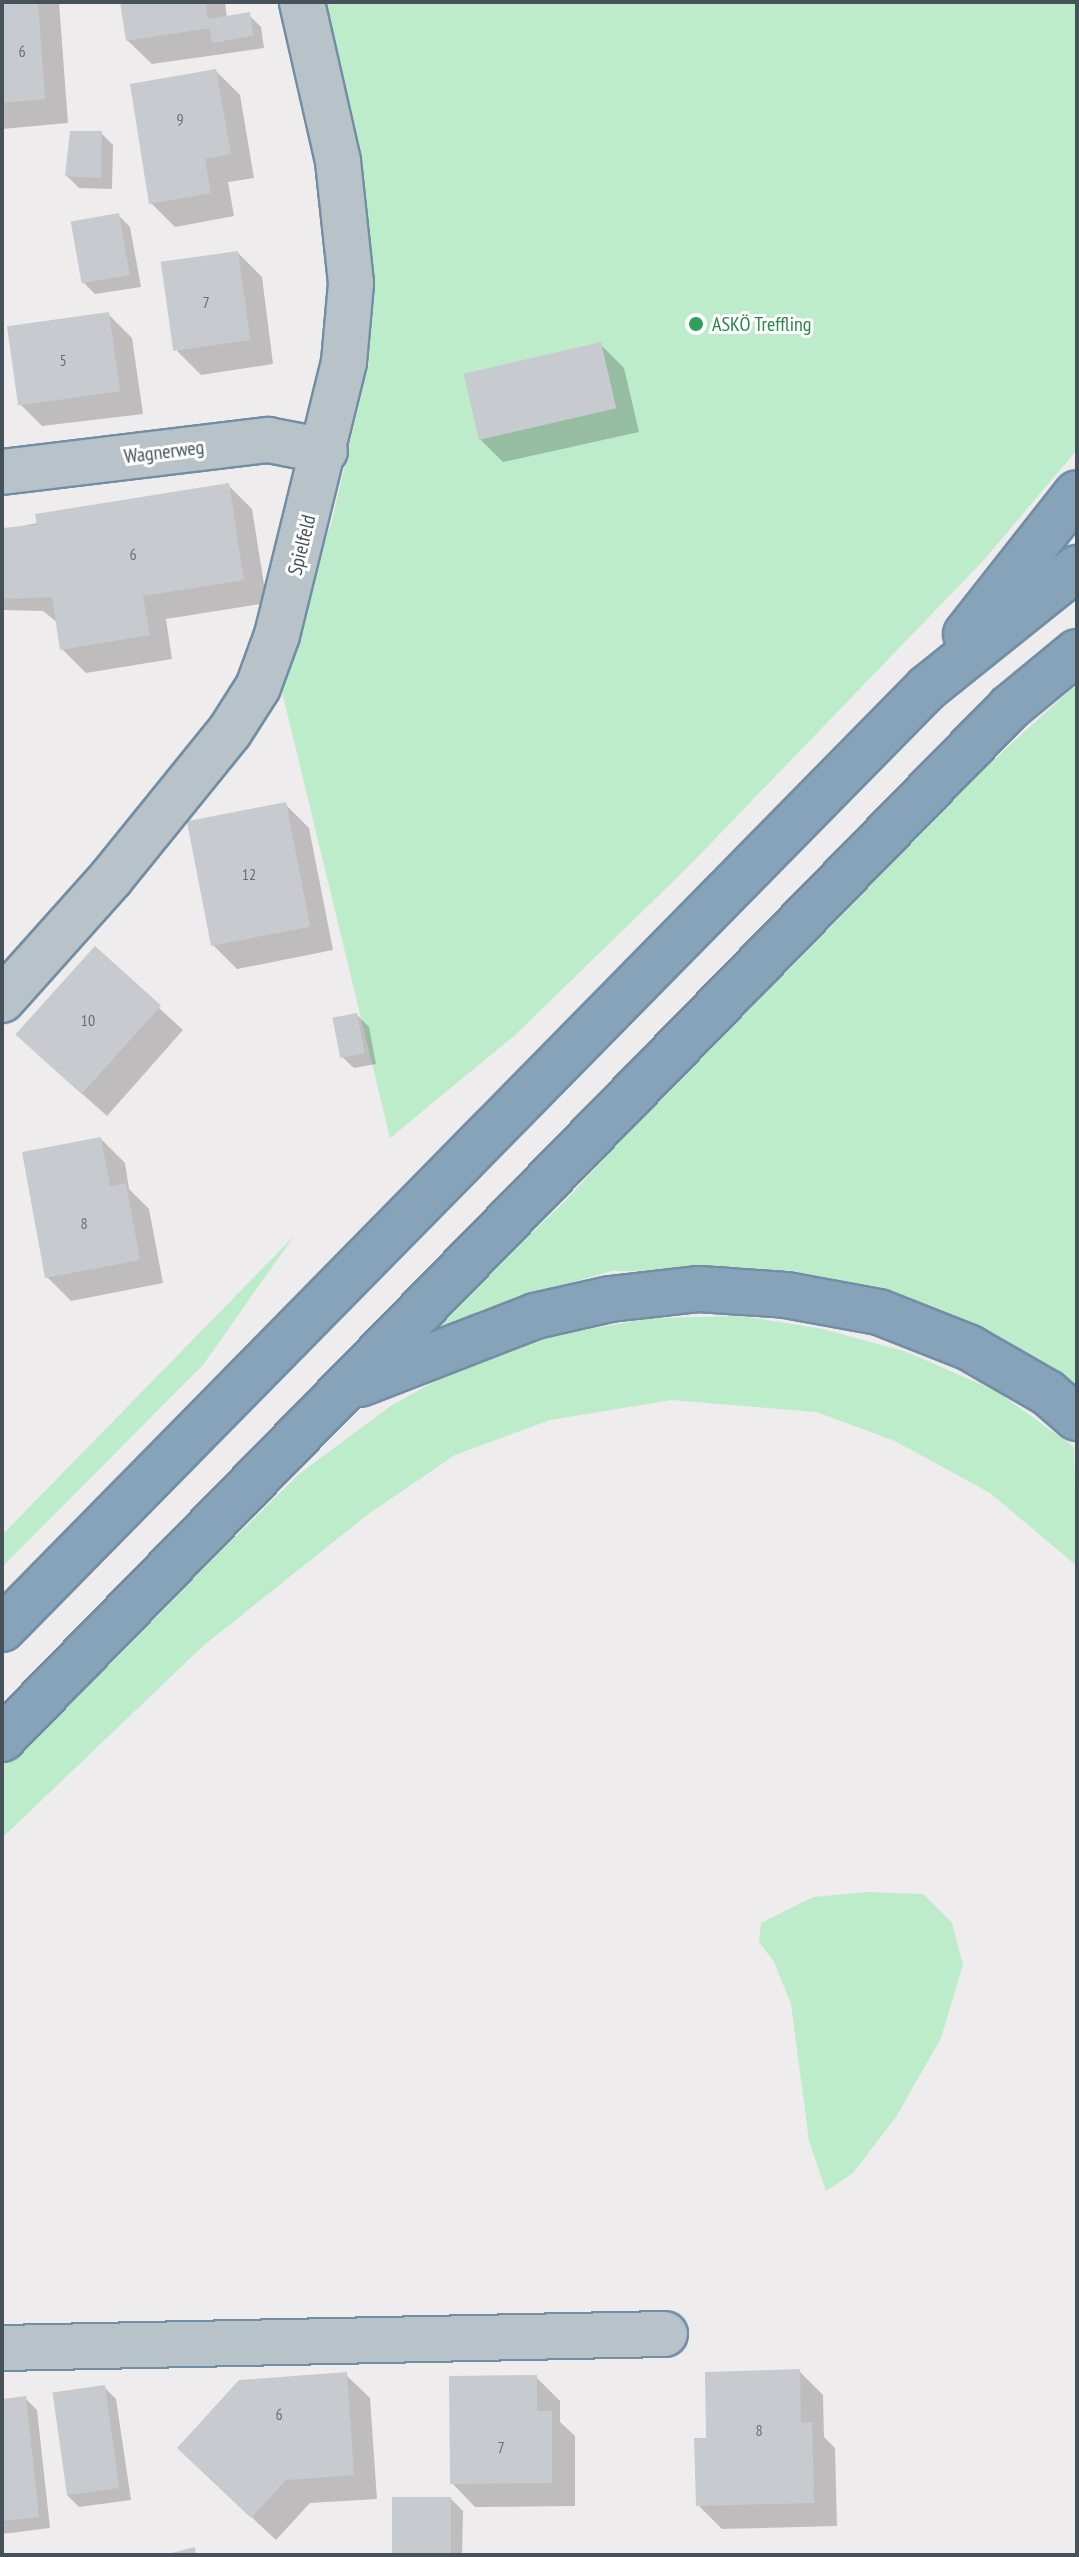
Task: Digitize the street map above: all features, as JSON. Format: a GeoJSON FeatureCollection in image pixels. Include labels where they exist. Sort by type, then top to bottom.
{"type":"FeatureCollection","features":[{"type":"Feature","properties":{"kind":"highway"},"geometry":{"type":"LineString","coordinates":[[927,688],[1077,493]]}},
{"type":"Feature","properties":{"kind":"highway"},"geometry":{"type":"LineString","coordinates":[[2,1629],[927,688],[1077,568]]}},
{"type":"Feature","properties":{"kind":"highway"},"geometry":{"type":"LineString","coordinates":[[2,1739],[1009,708],[1077,652]]}},
{"type":"Feature","properties":{"kind":"highway"},"geometry":{"type":"LineString","coordinates":[[347,1389],[535,1316],[610,1299],[699,1289],[786,1295],[879,1312],[968,1347],[1048,1393],[1077,1418]]}},
{"type":"Feature","properties":{"kind":"street","name":"Spielfeld"},"geometry":{"type":"LineString","coordinates":[[2,1000],[187,786],[258,687],[300,556],[344,362],[351,283],[340,173],[302,2]]}},
{"type":"Feature","properties":{"kind":"street","name":"Wagnerweg"},"geometry":{"type":"LineString","coordinates":[[2,472],[268,440],[325,451]]}},
{"type":"Feature","properties":{"kind":"street"},"geometry":{"type":"LineString","coordinates":[[2,2348],[665,2334]]}},
{"type":"Feature","properties":{"kind":"green space"},"geometry":{"type":"Polygon","coordinates":[[[325,2],[1077,2],[1077,450],[982,562],[686,869],[514,1036],[390,1138],[278,675],[331,524],[369,362],[371,285],[363,173],[325,2]]]}},
{"type":"Feature","properties":{"kind":"green space"},"geometry":{"type":"Polygon","coordinates":[[[1077,684],[1077,1386],[1019,1349],[934,1311],[871,1288],[787,1270],[612,1271],[513,1299],[419,1339],[562,1204],[745,1007],[942,807],[1077,684]]]}},
{"type":"Feature","properties":{"kind":"green space"},"geometry":{"type":"Polygon","coordinates":[[[294,1236],[203,1365],[2,1567],[2,1535],[294,1236]]]}},
{"type":"Feature","properties":{"kind":"green space"},"geometry":{"type":"Polygon","coordinates":[[[742,1316],[823,1329],[907,1352],[996,1391],[1074,1447],[1077,1566],[990,1493],[895,1441],[816,1412],[672,1400],[550,1420],[455,1455],[367,1515],[203,1646],[2,1838],[2,1767],[299,1474],[392,1405],[465,1365],[546,1337],[651,1318],[742,1316]]]}},
{"type":"Feature","properties":{"kind":"green space"},"geometry":{"type":"Polygon","coordinates":[[[866,1892],[923,1894],[952,1923],[963,1965],[941,2038],[896,2117],[853,2173],[826,2191],[809,2141],[791,2004],[774,1962],[759,1942],[761,1923],[813,1897],[866,1892]]]}},
{"type":"Feature","properties":{"kind":"building"},"geometry":{"type":"Polygon","coordinates":[[[2,2],[38,2],[45,99],[2,103],[2,2]]]}},
{"type":"Feature","properties":{"kind":"building"},"geometry":{"type":"Polygon","coordinates":[[[120,2],[206,2],[208,19],[250,12],[253,36],[212,43],[210,28],[126,41],[120,2]]]}},
{"type":"Feature","properties":{"kind":"building"},"geometry":{"type":"Polygon","coordinates":[[[216,69],[231,154],[205,159],[211,193],[149,204],[130,84],[216,69]]]}},
{"type":"Feature","properties":{"kind":"building"},"geometry":{"type":"Polygon","coordinates":[[[70,131],[102,131],[101,178],[65,176],[70,131]]]}},
{"type":"Feature","properties":{"kind":"building"},"geometry":{"type":"Polygon","coordinates":[[[119,213],[130,275],[82,284],[71,222],[119,213]]]}},
{"type":"Feature","properties":{"kind":"building"},"geometry":{"type":"Polygon","coordinates":[[[238,251],[251,340],[173,351],[161,262],[238,251]]]}},
{"type":"Feature","properties":{"kind":"building"},"geometry":{"type":"Polygon","coordinates":[[[109,312],[120,391],[18,406],[7,326],[109,312]]]}},
{"type":"Feature","properties":{"kind":"building"},"geometry":{"type":"Polygon","coordinates":[[[601,342],[616,408],[479,440],[464,374],[601,342]]]}},
{"type":"Feature","properties":{"kind":"building"},"geometry":{"type":"Polygon","coordinates":[[[229,483],[244,580],[143,596],[150,635],[60,650],[52,597],[2,599],[2,528],[37,525],[35,514],[229,483]]]}},
{"type":"Feature","properties":{"kind":"building"},"geometry":{"type":"Polygon","coordinates":[[[286,802],[310,927],[211,946],[187,821],[286,802]]]}},
{"type":"Feature","properties":{"kind":"building"},"geometry":{"type":"Polygon","coordinates":[[[95,946],[161,1006],[82,1094],[15,1034],[95,946]]]}},
{"type":"Feature","properties":{"kind":"building"},"geometry":{"type":"Polygon","coordinates":[[[357,1013],[365,1053],[340,1058],[332,1018],[357,1013]]]}},
{"type":"Feature","properties":{"kind":"building"},"geometry":{"type":"Polygon","coordinates":[[[101,1137],[110,1186],[126,1183],[140,1260],[45,1278],[22,1152],[101,1137]]]}},
{"type":"Feature","properties":{"kind":"building"},"geometry":{"type":"Polygon","coordinates":[[[800,2369],[801,2423],[812,2422],[814,2503],[696,2506],[694,2438],[706,2438],[705,2372],[800,2369]]]}},
{"type":"Feature","properties":{"kind":"building"},"geometry":{"type":"Polygon","coordinates":[[[347,2372],[354,2475],[286,2480],[251,2518],[177,2448],[239,2380],[347,2372]]]}},
{"type":"Feature","properties":{"kind":"building"},"geometry":{"type":"Polygon","coordinates":[[[537,2375],[537,2411],[552,2411],[552,2483],[450,2484],[449,2376],[537,2375]]]}},
{"type":"Feature","properties":{"kind":"building"},"geometry":{"type":"Polygon","coordinates":[[[105,2385],[119,2488],[67,2495],[53,2392],[105,2385]]]}},
{"type":"Feature","properties":{"kind":"building"},"geometry":{"type":"Polygon","coordinates":[[[26,2396],[39,2517],[2,2521],[2,2399],[26,2396]]]}},
{"type":"Feature","properties":{"kind":"building"},"geometry":{"type":"Polygon","coordinates":[[[392,2497],[451,2497],[451,2555],[392,2555],[392,2497]]]}},
{"type":"Feature","properties":{"kind":"building"},"geometry":{"type":"Polygon","coordinates":[[[195,2547],[196,2555],[168,2555],[168,2554],[195,2547]]]}},
{"type":"Feature","properties":{"kind":"place","name":"ASKÖ Treffling"},"geometry":{"type":"Point","coordinates":[696,324]}}]}
